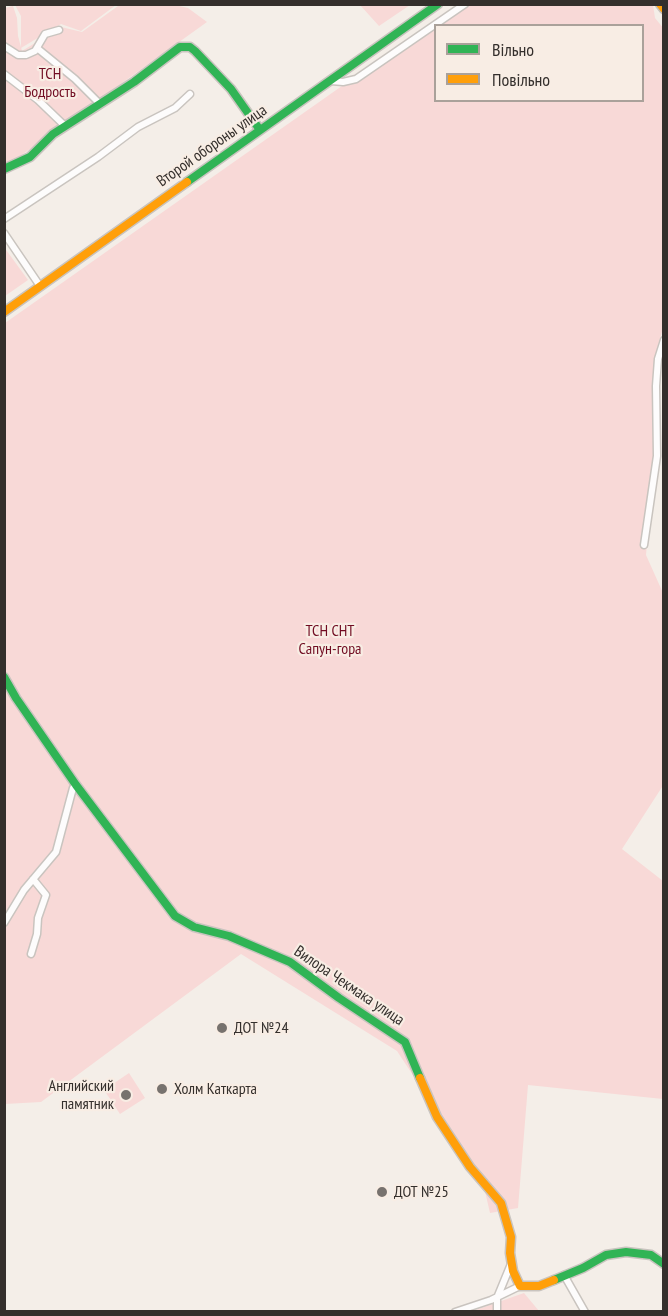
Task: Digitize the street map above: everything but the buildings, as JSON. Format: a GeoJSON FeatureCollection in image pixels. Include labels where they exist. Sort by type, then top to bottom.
{"type":"FeatureCollection","features":[{"type":"Feature","properties":{"kind":"street","name":"Второй обороны улица"},"geometry":{"type":"LineString","coordinates":[[4,312],[438,4]]}},
{"type":"Feature","properties":{"kind":"street"},"geometry":{"type":"LineString","coordinates":[[436,24],[465,4]]}},
{"type":"Feature","properties":{"kind":"street"},"geometry":{"type":"LineString","coordinates":[[660,4],[663,9]]}},
{"type":"Feature","properties":{"kind":"street"},"geometry":{"type":"LineString","coordinates":[[330,81],[343,82],[356,79],[434,25]]}},
{"type":"Feature","properties":{"kind":"street"},"geometry":{"type":"LineString","coordinates":[[4,46],[22,56],[31,54],[45,34],[59,30]]}},
{"type":"Feature","properties":{"kind":"street"},"geometry":{"type":"LineString","coordinates":[[4,170],[34,155],[41,144],[65,126],[146,74],[180,47],[190,47],[231,89],[260,130]]}},
{"type":"Feature","properties":{"kind":"street"},"geometry":{"type":"LineString","coordinates":[[37,48],[75,79],[99,103]]}},
{"type":"Feature","properties":{"kind":"street"},"geometry":{"type":"LineString","coordinates":[[4,74],[38,100],[65,126]]}},
{"type":"Feature","properties":{"kind":"street"},"geometry":{"type":"LineString","coordinates":[[4,219],[98,157],[138,127],[175,108],[190,94]]}},
{"type":"Feature","properties":{"kind":"street"},"geometry":{"type":"LineString","coordinates":[[4,233],[40,286]]}},
{"type":"Feature","properties":{"kind":"street"},"geometry":{"type":"LineString","coordinates":[[644,545],[657,456],[656,386],[658,359],[663,340]]}},
{"type":"Feature","properties":{"kind":"street","name":"Вилора Чекмака улица"},"geometry":{"type":"LineString","coordinates":[[4,677],[76,785],[175,916],[194,927],[229,936],[290,962],[405,1042],[437,1117],[470,1167],[501,1203],[511,1237],[513,1271],[520,1286]]}},
{"type":"Feature","properties":{"kind":"street"},"geometry":{"type":"LineString","coordinates":[[4,923],[33,879],[56,852],[73,788],[76,785]]}},
{"type":"Feature","properties":{"kind":"street"},"geometry":{"type":"LineString","coordinates":[[31,954],[37,934],[38,918],[46,895],[33,879]]}},
{"type":"Feature","properties":{"kind":"street"},"geometry":{"type":"LineString","coordinates":[[455,1311],[496,1298],[520,1286],[539,1286],[583,1268],[606,1255],[626,1252],[651,1255],[663,1264]]}},
{"type":"Feature","properties":{"kind":"street"},"geometry":{"type":"LineString","coordinates":[[497,1311],[496,1298],[511,1262]]}},
{"type":"Feature","properties":{"kind":"street"},"geometry":{"type":"LineString","coordinates":[[564,1275],[585,1311]]}},
{"type":"Feature","properties":{"kind":"green space","name":"ТСН Бодрость"},"geometry":{"type":"Polygon","coordinates":[[[129,4],[175,5],[188,8],[207,22],[5,167],[5,8],[13,6],[22,51],[61,27],[82,32],[118,6],[129,4]]]}},
{"type":"Feature","properties":{"kind":"green space"},"geometry":{"type":"Polygon","coordinates":[[[15,5],[116,5],[81,31],[61,24],[21,48],[21,16],[15,5]]]}},
{"type":"Feature","properties":{"kind":"green space"},"geometry":{"type":"Polygon","coordinates":[[[360,5],[410,5],[379,26],[360,5]]]}},
{"type":"Feature","properties":{"kind":"green space","name":"ТСН СНТ Сапун-гора"},"geometry":{"type":"Polygon","coordinates":[[[457,5],[653,5],[655,18],[664,29],[664,324],[654,361],[654,458],[646,555],[663,593],[664,784],[622,849],[663,881],[663,1099],[528,1085],[518,1208],[490,1213],[481,1174],[470,1162],[397,1051],[241,954],[41,1102],[5,1104],[5,323],[457,5]]]}},
{"type":"Feature","properties":{"kind":"green space"},"geometry":{"type":"Polygon","coordinates":[[[4,247],[28,280],[5,296],[4,296],[4,247]]]}},
{"type":"Feature","properties":{"kind":"green space"},"geometry":{"type":"Polygon","coordinates":[[[129,1073],[145,1098],[120,1114],[104,1090],[129,1073]]]}},
{"type":"Feature","properties":{"kind":"green space"},"geometry":{"type":"Polygon","coordinates":[[[524,1293],[539,1311],[470,1312],[524,1293]]]}},
{"type":"Feature","properties":{"kind":"traffic: fast"},"geometry":{"type":"LineString","coordinates":[[187,182],[438,4]]}},
{"type":"Feature","properties":{"kind":"traffic: fast"},"geometry":{"type":"LineString","coordinates":[[4,169],[30,157],[53,134],[134,82],[180,47],[190,47],[195,51],[231,89],[260,130]]}},
{"type":"Feature","properties":{"kind":"traffic: fast"},"geometry":{"type":"LineString","coordinates":[[4,677],[76,785],[175,916],[194,927],[229,936],[290,962],[405,1042],[420,1078]]}},
{"type":"Feature","properties":{"kind":"traffic: fast"},"geometry":{"type":"LineString","coordinates":[[554,1280],[606,1255],[626,1252],[651,1255],[664,1264]]}},
{"type":"Feature","properties":{"kind":"traffic: slow"},"geometry":{"type":"LineString","coordinates":[[660,4],[664,9]]}},
{"type":"Feature","properties":{"kind":"traffic: slow"},"geometry":{"type":"LineString","coordinates":[[4,312],[187,182]]}},
{"type":"Feature","properties":{"kind":"traffic: slow"},"geometry":{"type":"LineString","coordinates":[[420,1078],[437,1117],[470,1167],[501,1203],[511,1237],[510,1253],[513,1271],[520,1286],[539,1286],[554,1280]]}},
{"type":"Feature","properties":{"kind":"place","name":"ДОТ №24"},"geometry":{"type":"Point","coordinates":[222,1028]}},
{"type":"Feature","properties":{"kind":"place","name":"Холм Каткарта"},"geometry":{"type":"Point","coordinates":[162,1089]}},
{"type":"Feature","properties":{"kind":"place","name":"Английский памятник"},"geometry":{"type":"Point","coordinates":[126,1095]}},
{"type":"Feature","properties":{"kind":"place","name":"ДОТ №25"},"geometry":{"type":"Point","coordinates":[382,1192]}}]}
